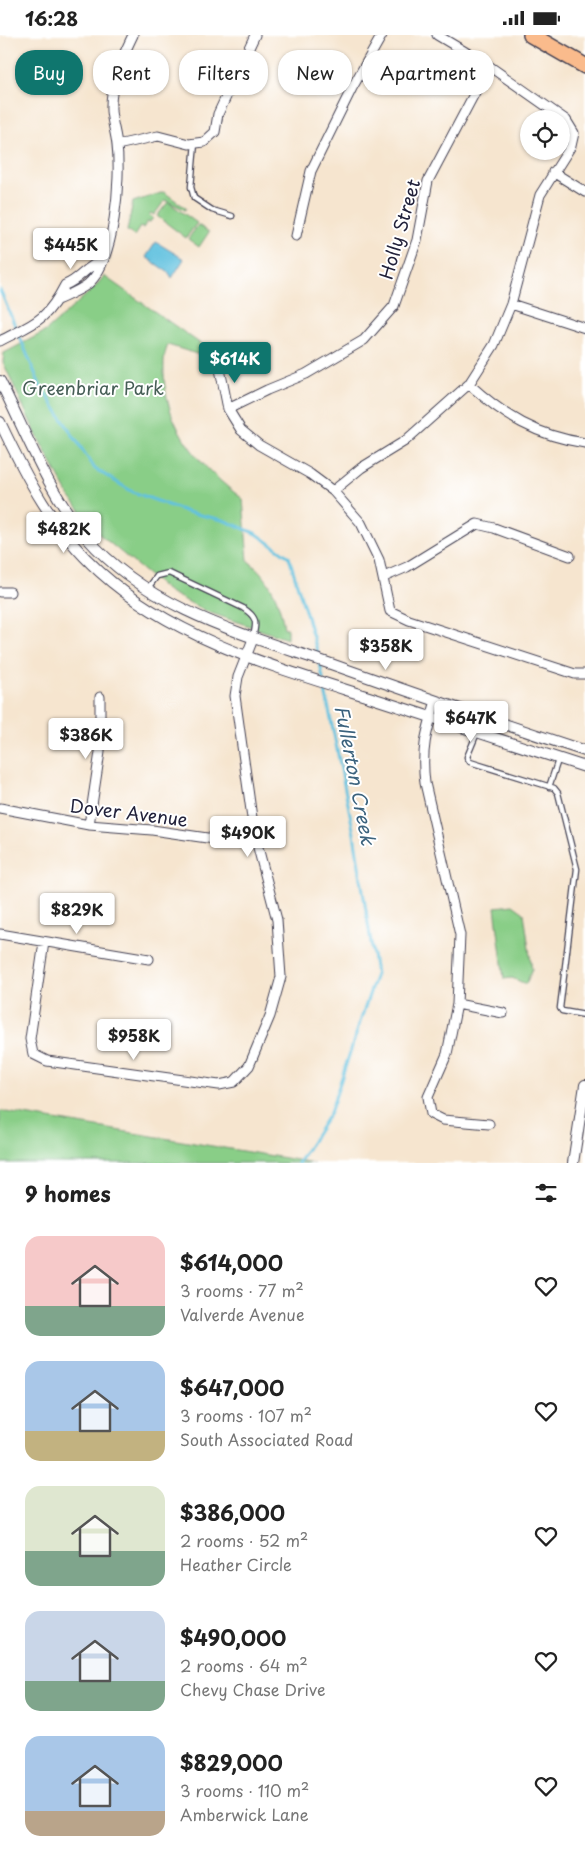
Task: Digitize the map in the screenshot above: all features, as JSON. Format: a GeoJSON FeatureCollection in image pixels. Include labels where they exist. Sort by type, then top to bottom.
{"type":"FeatureCollection","features":[{"type":"Feature","properties":{"kind":"highway"},"geometry":{"type":"LineString","coordinates":[[531,35],[585,66]]}},
{"type":"Feature","properties":{"kind":"street"},"geometry":{"type":"LineString","coordinates":[[0,341],[33,326],[58,300],[65,285],[78,280],[93,263],[102,261],[113,228],[119,184],[117,145],[112,111],[115,75],[133,35]]}},
{"type":"Feature","properties":{"kind":"street"},"geometry":{"type":"LineString","coordinates":[[117,145],[158,136],[200,143],[215,132],[218,114],[255,35]]}},
{"type":"Feature","properties":{"kind":"street"},"geometry":{"type":"LineString","coordinates":[[296,236],[311,171],[349,93],[382,35]]}},
{"type":"Feature","properties":{"kind":"street"},"geometry":{"type":"LineString","coordinates":[[437,35],[462,50]]}},
{"type":"Feature","properties":{"kind":"street"},"geometry":{"type":"LineString","coordinates":[[333,491],[361,468],[405,441],[469,384],[494,345],[511,303],[540,195],[571,146],[574,133],[566,120],[494,70]]}},
{"type":"Feature","properties":{"kind":"street","name":"Holly Street"},"geometry":{"type":"LineString","coordinates":[[228,409],[306,374],[364,340],[394,305],[417,240],[428,181],[474,95]]}},
{"type":"Feature","properties":{"kind":"street"},"geometry":{"type":"LineString","coordinates":[[553,172],[585,192]]}},
{"type":"Feature","properties":{"kind":"street"},"geometry":{"type":"LineString","coordinates":[[511,303],[585,328]]}},
{"type":"Feature","properties":{"kind":"street"},"geometry":{"type":"LineString","coordinates":[[219,364],[228,409],[235,423],[250,438],[270,453],[310,474],[333,491],[351,510],[369,536],[384,577],[387,606],[390,611],[398,617],[575,674],[585,675]]}},
{"type":"Feature","properties":{"kind":"street"},"geometry":{"type":"LineString","coordinates":[[0,381],[50,484],[77,525],[124,573],[147,589],[170,603],[252,639],[585,751]]}},
{"type":"Feature","properties":{"kind":"street"},"geometry":{"type":"LineString","coordinates":[[469,384],[492,405],[544,435],[585,443]]}},
{"type":"Feature","properties":{"kind":"street"},"geometry":{"type":"LineString","coordinates":[[0,422],[24,473],[48,513],[72,544],[99,572],[135,601],[196,636],[246,655],[334,686],[585,767]]}},
{"type":"Feature","properties":{"kind":"street"},"geometry":{"type":"LineString","coordinates":[[384,577],[407,567],[477,525],[494,528],[570,556]]}},
{"type":"Feature","properties":{"kind":"street"},"geometry":{"type":"LineString","coordinates":[[0,592],[10,592]]}},
{"type":"Feature","properties":{"kind":"street"},"geometry":{"type":"LineString","coordinates":[[44,942],[30,1039],[32,1053],[47,1061],[219,1085],[234,1082],[249,1066],[270,1016],[281,977],[277,920],[254,832],[235,696],[252,639]]}},
{"type":"Feature","properties":{"kind":"street"},"geometry":{"type":"LineString","coordinates":[[88,825],[100,752],[100,697]]}},
{"type":"Feature","properties":{"kind":"street"},"geometry":{"type":"LineString","coordinates":[[436,701],[422,758],[429,802],[460,935],[457,1004],[446,1054],[428,1097],[431,1114],[443,1120],[489,1124]]}},
{"type":"Feature","properties":{"kind":"street","name":"Dover Avenue"},"geometry":{"type":"LineString","coordinates":[[0,807],[88,825],[152,830],[221,840],[254,832]]}},
{"type":"Feature","properties":{"kind":"street"},"geometry":{"type":"LineString","coordinates":[[0,934],[149,959]]}},
{"type":"Feature","properties":{"kind":"street"},"geometry":{"type":"LineString","coordinates":[[457,1004],[503,1013]]}},
{"type":"Feature","properties":{"kind":"street"},"geometry":{"type":"LineString","coordinates":[[574,1163],[585,1085]]}},
{"type":"Feature","properties":{"kind":"lane"},"geometry":{"type":"LineString","coordinates":[[200,143],[191,187],[194,198],[212,210],[232,216]]}},
{"type":"Feature","properties":{"kind":"lane"},"geometry":{"type":"LineString","coordinates":[[147,589],[157,577],[169,573],[243,607],[254,615],[257,623],[252,639]]}},
{"type":"Feature","properties":{"kind":"lane"},"geometry":{"type":"LineString","coordinates":[[477,732],[467,757],[470,762],[549,787],[558,793],[577,869],[560,1008],[562,1011],[585,1015]]}},
{"type":"Feature","properties":{"kind":"lane"},"geometry":{"type":"LineString","coordinates":[[549,787],[559,758]]}},
{"type":"Feature","properties":{"kind":"green space"},"geometry":{"type":"Polygon","coordinates":[[[164,192],[186,208],[185,210],[165,200],[154,215],[151,213],[149,215],[153,218],[150,222],[147,222],[143,228],[140,227],[134,236],[127,231],[133,202],[164,192]]]}},
{"type":"Feature","properties":{"kind":"green space"},"geometry":{"type":"Polygon","coordinates":[[[168,202],[197,223],[186,238],[157,216],[168,202]]]}},
{"type":"Feature","properties":{"kind":"green space"},"geometry":{"type":"Polygon","coordinates":[[[198,225],[209,232],[199,247],[188,239],[198,225]]]}},
{"type":"Feature","properties":{"kind":"green space","name":"Greenbriar Park"},"geometry":{"type":"Polygon","coordinates":[[[104,276],[208,349],[203,356],[168,345],[164,364],[166,395],[171,413],[188,446],[213,474],[243,499],[248,561],[256,567],[273,591],[280,609],[284,628],[287,628],[287,639],[208,612],[169,592],[99,534],[69,496],[35,432],[3,362],[4,353],[46,331],[96,286],[104,276]]]}},
{"type":"Feature","properties":{"kind":"green space"},"geometry":{"type":"Polygon","coordinates":[[[513,905],[524,913],[532,970],[526,984],[512,978],[504,979],[495,907],[513,905]]]}},
{"type":"Feature","properties":{"kind":"green space"},"geometry":{"type":"Polygon","coordinates":[[[0,1111],[285,1158],[314,1163],[0,1163],[0,1111]]]}},
{"type":"Feature","properties":{"kind":"water"},"geometry":{"type":"Polygon","coordinates":[[[156,242],[184,259],[172,278],[169,273],[146,257],[156,242]]]}},
{"type":"Feature","properties":{"kind":"waterway","name":"Fullerton Creek"},"geometry":{"type":"LineString","coordinates":[[0,290],[40,385],[95,469],[133,492],[187,512],[223,520],[257,534],[289,557],[319,657]]}},
{"type":"Feature","properties":{"kind":"waterway","name":"Fullerton Creek"},"geometry":{"type":"LineString","coordinates":[[320,663],[323,679]]}},
{"type":"Feature","properties":{"kind":"waterway","name":"Fullerton Creek"},"geometry":{"type":"LineString","coordinates":[[298,1163],[330,1113],[376,974],[354,834],[324,685]]}}]}
